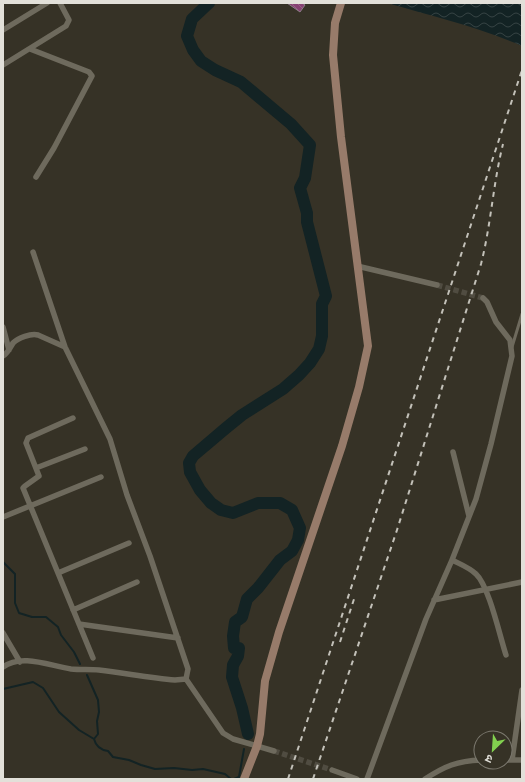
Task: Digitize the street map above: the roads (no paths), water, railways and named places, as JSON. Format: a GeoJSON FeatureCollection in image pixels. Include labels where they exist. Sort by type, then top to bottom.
{"type":"FeatureCollection","features":[{"type":"Feature","properties":{"kind":"street"},"geometry":{"type":"LineString","coordinates":[[3,30],[47,3]]}},
{"type":"Feature","properties":{"kind":"street"},"geometry":{"type":"LineString","coordinates":[[3,66],[68,24],[69,17],[60,3]]}},
{"type":"Feature","properties":{"kind":"street"},"geometry":{"type":"LineString","coordinates":[[244,779],[260,734],[265,681],[279,632],[337,461],[359,387],[368,346],[341,137],[333,55],[335,23],[341,3]]}},
{"type":"Feature","properties":{"kind":"street"},"geometry":{"type":"LineString","coordinates":[[30,49],[89,72],[92,76],[54,148],[36,177]]}},
{"type":"Feature","properties":{"kind":"street"},"geometry":{"type":"LineString","coordinates":[[33,252],[64,347],[110,439],[188,669],[186,679],[223,733],[233,739],[274,751]]}},
{"type":"Feature","properties":{"kind":"street"},"geometry":{"type":"LineString","coordinates":[[357,266],[437,285]]}},
{"type":"Feature","properties":{"kind":"street"},"geometry":{"type":"LineString","coordinates":[[367,779],[409,663],[476,499],[491,444],[512,356],[512,347],[510,340],[496,322],[487,302],[483,298]]}},
{"type":"Feature","properties":{"kind":"street"},"geometry":{"type":"LineString","coordinates":[[3,327],[9,350]]}},
{"type":"Feature","properties":{"kind":"street"},"geometry":{"type":"LineString","coordinates":[[3,356],[15,341],[35,334],[64,347]]}},
{"type":"Feature","properties":{"kind":"street"},"geometry":{"type":"LineString","coordinates":[[73,418],[28,438],[26,443],[39,477],[23,488],[93,658]]}},
{"type":"Feature","properties":{"kind":"street"},"geometry":{"type":"LineString","coordinates":[[36,468],[85,449]]}},
{"type":"Feature","properties":{"kind":"street"},"geometry":{"type":"LineString","coordinates":[[453,452],[469,516]]}},
{"type":"Feature","properties":{"kind":"street"},"geometry":{"type":"LineString","coordinates":[[3,517],[101,477]]}},
{"type":"Feature","properties":{"kind":"street"},"geometry":{"type":"LineString","coordinates":[[58,573],[129,543]]}},
{"type":"Feature","properties":{"kind":"street"},"geometry":{"type":"LineString","coordinates":[[452,560],[466,567],[478,576],[486,590],[506,655]]}},
{"type":"Feature","properties":{"kind":"street"},"geometry":{"type":"LineString","coordinates":[[73,610],[137,582]]}},
{"type":"Feature","properties":{"kind":"street"},"geometry":{"type":"LineString","coordinates":[[434,600],[522,582]]}},
{"type":"Feature","properties":{"kind":"street"},"geometry":{"type":"LineString","coordinates":[[79,624],[178,638]]}},
{"type":"Feature","properties":{"kind":"street"},"geometry":{"type":"LineString","coordinates":[[3,633],[20,662]]}},
{"type":"Feature","properties":{"kind":"street"},"geometry":{"type":"LineString","coordinates":[[3,668],[9,663],[46,663],[70,669],[98,670],[158,679],[186,679]]}},
{"type":"Feature","properties":{"kind":"street"},"geometry":{"type":"LineString","coordinates":[[513,755],[519,728],[522,690]]}},
{"type":"Feature","properties":{"kind":"street"},"geometry":{"type":"LineString","coordinates":[[425,779],[452,764],[473,760]]}},
{"type":"Feature","properties":{"kind":"street"},"geometry":{"type":"LineString","coordinates":[[332,770],[357,779]]}},
{"type":"Feature","properties":{"kind":"lane"},"geometry":{"type":"LineString","coordinates":[[512,347],[522,314]]}},
{"type":"Feature","properties":{"kind":"water"},"geometry":{"type":"Polygon","coordinates":[[[387,3],[522,3],[522,46],[472,27],[387,3]]]}},
{"type":"Feature","properties":{"kind":"waterway"},"geometry":{"type":"LineString","coordinates":[[209,3],[192,19],[187,36],[193,50],[201,61],[215,70],[241,82],[291,124],[310,145],[305,178],[300,188],[326,296],[322,304],[322,336],[319,349],[310,363],[283,389],[242,415],[226,428],[193,456],[189,463],[190,472],[200,490],[211,503],[221,510],[233,513],[258,503],[280,503],[292,510],[300,528],[298,540],[292,551],[280,560],[258,588],[247,599],[242,617],[235,622],[233,636],[234,648],[239,648],[238,656],[233,665],[232,677],[242,708],[248,734]]}},
{"type":"Feature","properties":{"kind":"waterway"},"geometry":{"type":"LineString","coordinates":[[3,562],[15,574],[15,603],[19,613],[32,617],[46,617],[58,627],[61,635],[74,652],[80,664]]}},
{"type":"Feature","properties":{"kind":"waterway"},"geometry":{"type":"LineString","coordinates":[[87,675],[98,700],[98,734],[94,739],[99,748],[108,751],[113,757],[129,760],[155,769],[203,769],[225,774],[231,779]]}},
{"type":"Feature","properties":{"kind":"waterway"},"geometry":{"type":"LineString","coordinates":[[3,689],[33,682],[43,688],[59,712],[79,730],[94,739]]}},
{"type":"Feature","properties":{"kind":"waterway"},"geometry":{"type":"LineString","coordinates":[[234,779],[239,777],[244,749]]}},
{"type":"Feature","properties":{"kind":"tunnel"},"geometry":{"type":"LineString","coordinates":[[437,285],[483,298]]}},
{"type":"Feature","properties":{"kind":"tunnel"},"geometry":{"type":"LineString","coordinates":[[274,751],[332,770]]}},
{"type":"Feature","properties":{"kind":"railway"},"geometry":{"type":"LineString","coordinates":[[288,779],[522,70]]}},
{"type":"Feature","properties":{"kind":"railway"},"geometry":{"type":"LineString","coordinates":[[313,779],[397,530],[481,264],[503,144]]}},
{"type":"Feature","properties":{"kind":"railway"},"geometry":{"type":"LineString","coordinates":[[340,642],[355,596]]}}]}
